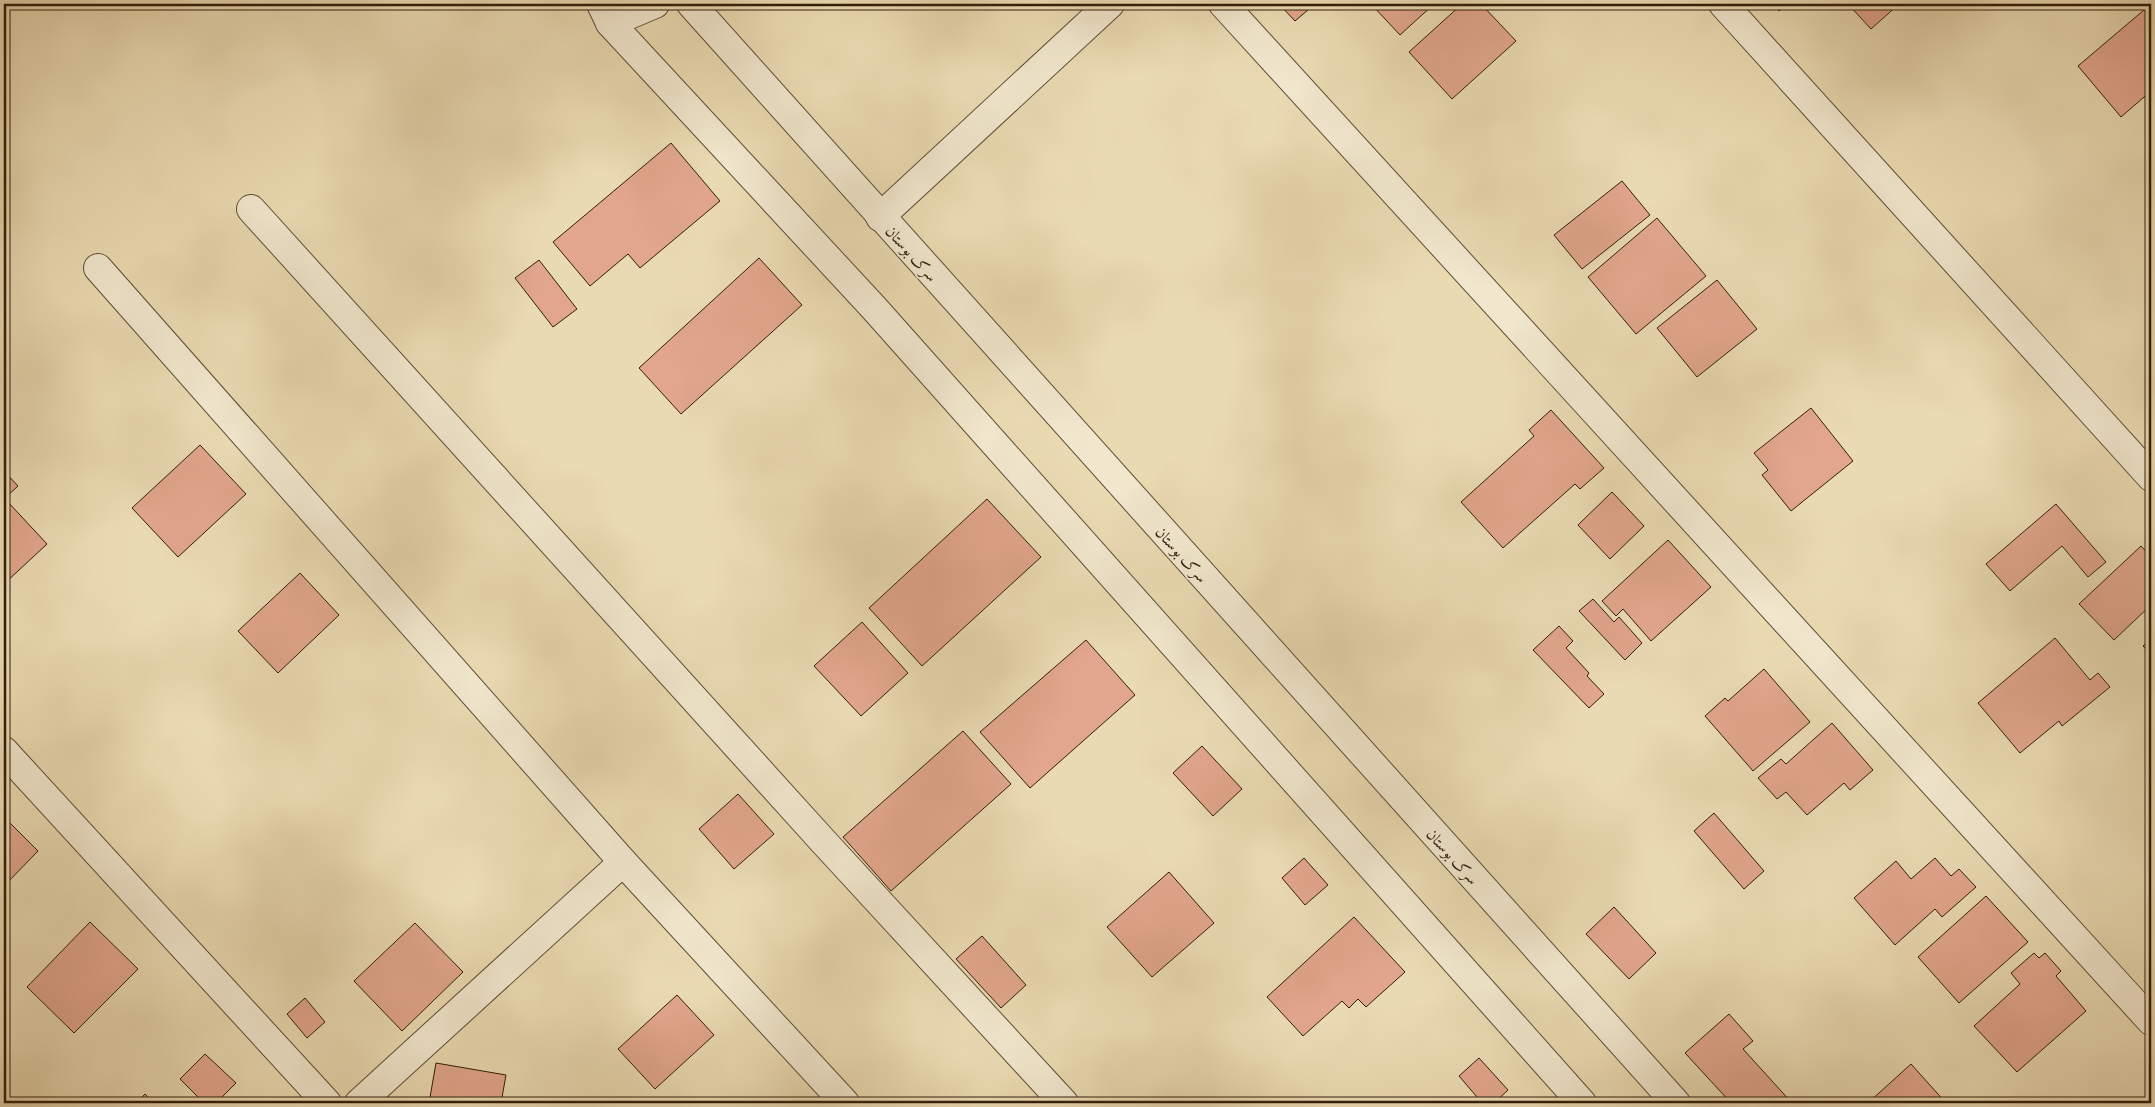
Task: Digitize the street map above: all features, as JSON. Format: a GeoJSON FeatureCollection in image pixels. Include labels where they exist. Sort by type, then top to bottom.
{"type":"FeatureCollection","features":[{"type":"Feature","properties":{"kind":"street"},"geometry":{"type":"LineString","coordinates":[[606,13],[655,4]]}},
{"type":"Feature","properties":{"kind":"street","name":"سرک بوستان"},"geometry":{"type":"LineString","coordinates":[[691,4],[1676,1103]]}},
{"type":"Feature","properties":{"kind":"street"},"geometry":{"type":"LineString","coordinates":[[880,216],[1110,4]]}},
{"type":"Feature","properties":{"kind":"street"},"geometry":{"type":"LineString","coordinates":[[1223,4],[2151,1021]]}},
{"type":"Feature","properties":{"kind":"street"},"geometry":{"type":"LineString","coordinates":[[1723,4],[2151,477]]}},
{"type":"Feature","properties":{"kind":"street"},"geometry":{"type":"LineString","coordinates":[[606,13],[874,308],[1582,1103]]}},
{"type":"Feature","properties":{"kind":"street"},"geometry":{"type":"LineString","coordinates":[[251,208],[809,825],[1064,1103]]}},
{"type":"Feature","properties":{"kind":"street"},"geometry":{"type":"LineString","coordinates":[[98,268],[623,862],[846,1103]]}},
{"type":"Feature","properties":{"kind":"street"},"geometry":{"type":"LineString","coordinates":[[4,751],[327,1103]]}},
{"type":"Feature","properties":{"kind":"street"},"geometry":{"type":"LineString","coordinates":[[359,1103],[623,862]]}},
{"type":"Feature","properties":{"kind":"building"},"geometry":{"type":"Polygon","coordinates":[[[1279,4],[1315,4],[1295,21],[1279,4]]]}},
{"type":"Feature","properties":{"kind":"building"},"geometry":{"type":"Polygon","coordinates":[[[1371,4],[1434,4],[1400,35],[1371,4]]]}},
{"type":"Feature","properties":{"kind":"building"},"geometry":{"type":"Polygon","coordinates":[[[1462,4],[1481,4],[1516,41],[1452,99],[1409,52],[1462,4]]]}},
{"type":"Feature","properties":{"kind":"building"},"geometry":{"type":"Polygon","coordinates":[[[1772,4],[1787,4],[1779,11],[1772,4]]]}},
{"type":"Feature","properties":{"kind":"building"},"geometry":{"type":"Polygon","coordinates":[[[1848,4],[1899,4],[1871,29],[1848,4]]]}},
{"type":"Feature","properties":{"kind":"building"},"geometry":{"type":"Polygon","coordinates":[[[2151,4],[2151,91],[2121,117],[2078,66],[2151,4]]]}},
{"type":"Feature","properties":{"kind":"building"},"geometry":{"type":"Polygon","coordinates":[[[671,143],[720,201],[640,268],[628,254],[590,286],[553,242],[671,143]]]}},
{"type":"Feature","properties":{"kind":"building"},"geometry":{"type":"Polygon","coordinates":[[[1622,181],[1650,215],[1582,269],[1554,235],[1622,181]]]}},
{"type":"Feature","properties":{"kind":"building"},"geometry":{"type":"Polygon","coordinates":[[[1657,218],[1706,276],[1636,334],[1588,277],[1657,218]]]}},
{"type":"Feature","properties":{"kind":"building"},"geometry":{"type":"Polygon","coordinates":[[[759,258],[802,305],[681,414],[639,368],[759,258]]]}},
{"type":"Feature","properties":{"kind":"building"},"geometry":{"type":"Polygon","coordinates":[[[539,260],[577,309],[553,327],[515,278],[539,260]]]}},
{"type":"Feature","properties":{"kind":"building"},"geometry":{"type":"Polygon","coordinates":[[[1717,280],[1757,329],[1697,377],[1657,328],[1717,280]]]}},
{"type":"Feature","properties":{"kind":"building"},"geometry":{"type":"Polygon","coordinates":[[[1811,408],[1853,461],[1791,511],[1762,475],[1768,470],[1754,453],[1811,408]]]}},
{"type":"Feature","properties":{"kind":"building"},"geometry":{"type":"Polygon","coordinates":[[[1551,410],[1604,468],[1580,489],[1575,484],[1503,548],[1461,502],[1534,436],[1529,430],[1551,410]]]}},
{"type":"Feature","properties":{"kind":"building"},"geometry":{"type":"Polygon","coordinates":[[[200,445],[246,494],[178,557],[132,508],[200,445]]]}},
{"type":"Feature","properties":{"kind":"building"},"geometry":{"type":"Polygon","coordinates":[[[4,471],[18,486],[4,499],[4,471]]]}},
{"type":"Feature","properties":{"kind":"building"},"geometry":{"type":"Polygon","coordinates":[[[1612,492],[1644,526],[1610,559],[1578,525],[1612,492]]]}},
{"type":"Feature","properties":{"kind":"building"},"geometry":{"type":"Polygon","coordinates":[[[987,499],[1041,557],[922,666],[869,608],[987,499]]]}},
{"type":"Feature","properties":{"kind":"building"},"geometry":{"type":"Polygon","coordinates":[[[7,501],[47,544],[4,584],[4,504],[7,501]]]}},
{"type":"Feature","properties":{"kind":"building"},"geometry":{"type":"Polygon","coordinates":[[[2056,504],[2106,562],[2088,577],[2062,546],[2010,591],[1986,564],[2056,504]]]}},
{"type":"Feature","properties":{"kind":"building"},"geometry":{"type":"Polygon","coordinates":[[[1668,540],[1711,587],[1651,641],[1623,609],[1616,616],[1602,601],[1668,540]]]}},
{"type":"Feature","properties":{"kind":"building"},"geometry":{"type":"Polygon","coordinates":[[[2141,546],[2151,557],[2151,605],[2114,640],[2079,604],[2141,546]]]}},
{"type":"Feature","properties":{"kind":"building"},"geometry":{"type":"Polygon","coordinates":[[[300,573],[339,615],[278,673],[238,631],[300,573]]]}},
{"type":"Feature","properties":{"kind":"building"},"geometry":{"type":"Polygon","coordinates":[[[1593,599],[1614,622],[1619,617],[1642,643],[1625,660],[1579,611],[1593,599]]]}},
{"type":"Feature","properties":{"kind":"building"},"geometry":{"type":"Polygon","coordinates":[[[862,622],[908,673],[861,716],[814,666],[862,622]]]}},
{"type":"Feature","properties":{"kind":"building"},"geometry":{"type":"Polygon","coordinates":[[[1559,626],[1573,641],[1566,648],[1589,673],[1587,676],[1604,694],[1589,708],[1533,650],[1559,626]]]}},
{"type":"Feature","properties":{"kind":"building"},"geometry":{"type":"Polygon","coordinates":[[[2055,638],[2090,680],[2098,673],[2110,687],[2062,726],[2059,721],[2020,753],[1978,703],[2055,638]]]}},
{"type":"Feature","properties":{"kind":"building"},"geometry":{"type":"Polygon","coordinates":[[[2151,638],[2151,655],[2143,646],[2151,638]]]}},
{"type":"Feature","properties":{"kind":"building"},"geometry":{"type":"Polygon","coordinates":[[[1086,640],[1135,695],[1030,788],[980,732],[1086,640]]]}},
{"type":"Feature","properties":{"kind":"building"},"geometry":{"type":"Polygon","coordinates":[[[1764,669],[1810,722],[1753,771],[1705,716],[1725,698],[1728,701],[1764,669]]]}},
{"type":"Feature","properties":{"kind":"building"},"geometry":{"type":"Polygon","coordinates":[[[1832,723],[1873,770],[1850,790],[1844,783],[1807,815],[1786,792],[1777,799],[1758,778],[1781,759],[1786,764],[1832,723]]]}},
{"type":"Feature","properties":{"kind":"building"},"geometry":{"type":"Polygon","coordinates":[[[963,731],[1011,784],[891,891],[843,837],[963,731]]]}},
{"type":"Feature","properties":{"kind":"building"},"geometry":{"type":"Polygon","coordinates":[[[1202,746],[1242,789],[1213,816],[1173,773],[1202,746]]]}},
{"type":"Feature","properties":{"kind":"building"},"geometry":{"type":"Polygon","coordinates":[[[738,794],[774,834],[734,869],[699,829],[738,794]]]}},
{"type":"Feature","properties":{"kind":"building"},"geometry":{"type":"Polygon","coordinates":[[[1714,813],[1764,871],[1744,889],[1694,831],[1714,813]]]}},
{"type":"Feature","properties":{"kind":"building"},"geometry":{"type":"Polygon","coordinates":[[[4,817],[38,851],[4,886],[4,817]]]}},
{"type":"Feature","properties":{"kind":"building"},"geometry":{"type":"Polygon","coordinates":[[[1304,858],[1328,885],[1305,905],[1282,878],[1304,858]]]}},
{"type":"Feature","properties":{"kind":"building"},"geometry":{"type":"Polygon","coordinates":[[[1935,858],[1951,876],[1959,869],[1976,887],[1942,917],[1935,909],[1895,945],[1854,898],[1896,861],[1911,879],[1935,858]]]}},
{"type":"Feature","properties":{"kind":"building"},"geometry":{"type":"Polygon","coordinates":[[[1169,872],[1214,923],[1152,977],[1107,927],[1169,872]]]}},
{"type":"Feature","properties":{"kind":"building"},"geometry":{"type":"Polygon","coordinates":[[[1986,896],[2028,942],[1959,1003],[1918,957],[1986,896]]]}},
{"type":"Feature","properties":{"kind":"building"},"geometry":{"type":"Polygon","coordinates":[[[1614,907],[1656,953],[1629,979],[1586,934],[1614,907]]]}},
{"type":"Feature","properties":{"kind":"building"},"geometry":{"type":"Polygon","coordinates":[[[1354,917],[1405,972],[1366,1007],[1358,999],[1349,1008],[1342,1001],[1303,1036],[1267,997],[1354,917]]]}},
{"type":"Feature","properties":{"kind":"building"},"geometry":{"type":"Polygon","coordinates":[[[90,922],[138,969],[74,1033],[27,987],[90,922]]]}},
{"type":"Feature","properties":{"kind":"building"},"geometry":{"type":"Polygon","coordinates":[[[415,923],[463,972],[402,1031],[354,981],[415,923]]]}},
{"type":"Feature","properties":{"kind":"building"},"geometry":{"type":"Polygon","coordinates":[[[982,936],[1026,985],[1001,1008],[956,959],[982,936]]]}},
{"type":"Feature","properties":{"kind":"building"},"geometry":{"type":"Polygon","coordinates":[[[2034,953],[2039,958],[2045,953],[2061,971],[2056,976],[2086,1011],[2017,1072],[1974,1026],[2020,984],[2011,973],[2034,953]]]}},
{"type":"Feature","properties":{"kind":"building"},"geometry":{"type":"Polygon","coordinates":[[[677,995],[714,1035],[655,1089],[618,1049],[677,995]]]}},
{"type":"Feature","properties":{"kind":"building"},"geometry":{"type":"Polygon","coordinates":[[[305,998],[325,1022],[307,1038],[287,1014],[305,998]]]}},
{"type":"Feature","properties":{"kind":"building"},"geometry":{"type":"Polygon","coordinates":[[[1729,1014],[1753,1041],[1743,1049],[1792,1103],[1731,1103],[1685,1053],[1729,1014]]]}},
{"type":"Feature","properties":{"kind":"building"},"geometry":{"type":"Polygon","coordinates":[[[205,1054],[236,1083],[216,1103],[192,1103],[198,1097],[180,1079],[205,1054]]]}},
{"type":"Feature","properties":{"kind":"building"},"geometry":{"type":"Polygon","coordinates":[[[1479,1058],[1508,1090],[1494,1103],[1470,1103],[1477,1097],[1459,1076],[1479,1058]]]}},
{"type":"Feature","properties":{"kind":"building"},"geometry":{"type":"Polygon","coordinates":[[[436,1063],[506,1075],[501,1103],[429,1103],[436,1063]]]}},
{"type":"Feature","properties":{"kind":"building"},"geometry":{"type":"Polygon","coordinates":[[[1911,1064],[1946,1103],[1868,1103],[1911,1064]]]}},
{"type":"Feature","properties":{"kind":"building"},"geometry":{"type":"Polygon","coordinates":[[[145,1094],[154,1103],[136,1103],[145,1094]]]}}]}
